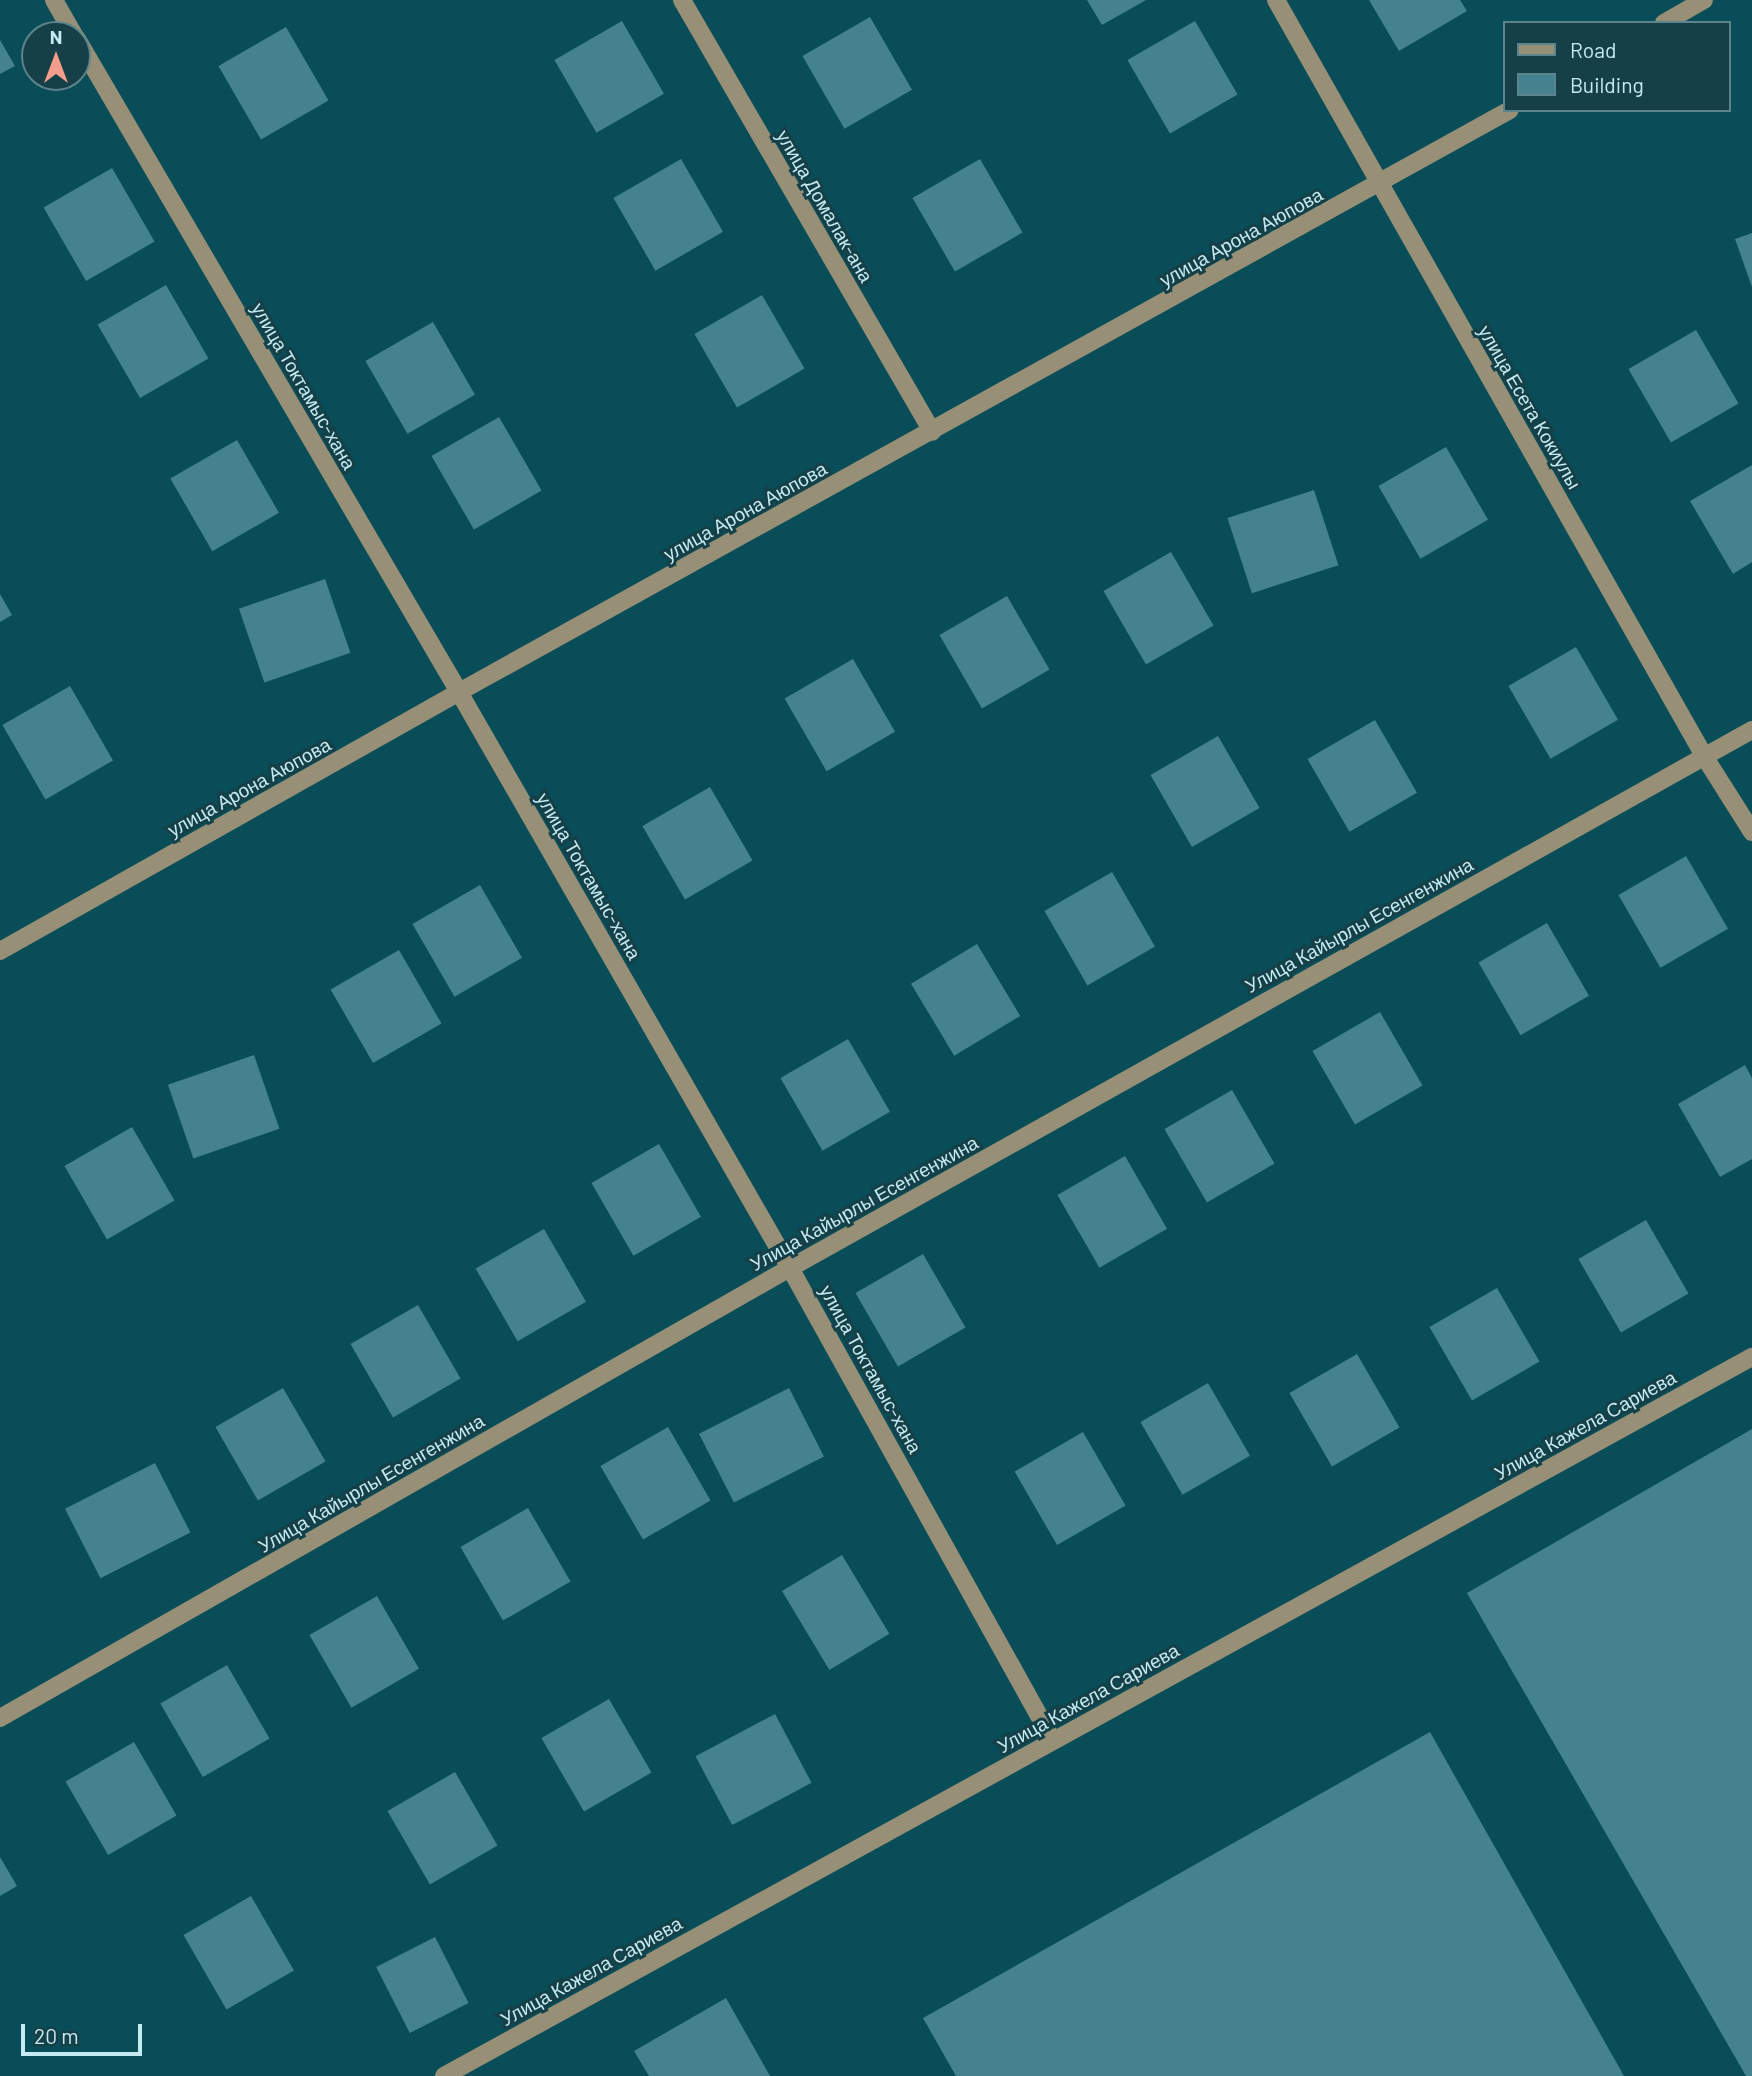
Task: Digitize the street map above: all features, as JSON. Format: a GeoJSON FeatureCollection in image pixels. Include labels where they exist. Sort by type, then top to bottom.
{"type":"FeatureCollection","features":[{"type":"Feature","properties":{"kind":"street","name":"улица Токтамыс-хана"},"geometry":{"type":"LineString","coordinates":[[54,0],[66,21]]}},
{"type":"Feature","properties":{"kind":"street","name":"улица Домалак-ана"},"geometry":{"type":"LineString","coordinates":[[682,0],[932,432]]}},
{"type":"Feature","properties":{"kind":"street","name":"улица Есета Кокиулы"},"geometry":{"type":"LineString","coordinates":[[1276,0],[1704,756],[1752,832]]}},
{"type":"Feature","properties":{"kind":"street"},"geometry":{"type":"LineString","coordinates":[[1667,21],[1704,0]]}},
{"type":"Feature","properties":{"kind":"street","name":"улица Токтамыс-хана"},"geometry":{"type":"LineString","coordinates":[[91,63],[460,692],[790,1268],[1053,1741]]}},
{"type":"Feature","properties":{"kind":"street","name":"улица Арона Аюпова"},"geometry":{"type":"LineString","coordinates":[[0,950],[1506,112]]}},
{"type":"Feature","properties":{"kind":"street","name":"Улица Кайырлы Есенгенжина"},"geometry":{"type":"LineString","coordinates":[[0,1718],[790,1268],[1752,730]]}},
{"type":"Feature","properties":{"kind":"street","name":"Улица Кажела Сариева"},"geometry":{"type":"LineString","coordinates":[[444,2076],[1752,1357]]}},
{"type":"Feature","properties":{"kind":"building"},"geometry":{"type":"Polygon","coordinates":[[[1087,0],[1146,0],[1102,25],[1087,0]]]}},
{"type":"Feature","properties":{"kind":"building"},"geometry":{"type":"Polygon","coordinates":[[[1369,0],[1460,0],[1467,11],[1399,51],[1369,0]]]}},
{"type":"Feature","properties":{"kind":"building"},"geometry":{"type":"Polygon","coordinates":[[[870,17],[912,90],[844,129],[802,56],[870,17]]]}},
{"type":"Feature","properties":{"kind":"building"},"geometry":{"type":"Polygon","coordinates":[[[622,21],[664,94],[596,133],[554,60],[622,21]]]}},
{"type":"Feature","properties":{"kind":"building"},"geometry":{"type":"Polygon","coordinates":[[[1195,21],[1238,95],[1170,134],[1127,60],[1195,21]]]}},
{"type":"Feature","properties":{"kind":"building"},"geometry":{"type":"Polygon","coordinates":[[[286,27],[328,101],[261,140],[218,66],[286,27]]]}},
{"type":"Feature","properties":{"kind":"building"},"geometry":{"type":"Polygon","coordinates":[[[0,40],[15,66],[0,74],[0,40]]]}},
{"type":"Feature","properties":{"kind":"building"},"geometry":{"type":"Polygon","coordinates":[[[681,159],[723,232],[655,271],[613,198],[681,159]]]}},
{"type":"Feature","properties":{"kind":"building"},"geometry":{"type":"Polygon","coordinates":[[[980,159],[1022,233],[955,272],[912,198],[980,159]]]}},
{"type":"Feature","properties":{"kind":"building"},"geometry":{"type":"Polygon","coordinates":[[[112,168],[155,242],[86,281],[44,208],[112,168]]]}},
{"type":"Feature","properties":{"kind":"building"},"geometry":{"type":"Polygon","coordinates":[[[1752,233],[1752,287],[1735,239],[1752,233]]]}},
{"type":"Feature","properties":{"kind":"building"},"geometry":{"type":"Polygon","coordinates":[[[166,285],[208,359],[140,398],[98,324],[166,285]]]}},
{"type":"Feature","properties":{"kind":"building"},"geometry":{"type":"Polygon","coordinates":[[[762,295],[805,369],[737,408],[694,334],[762,295]]]}},
{"type":"Feature","properties":{"kind":"building"},"geometry":{"type":"Polygon","coordinates":[[[433,322],[475,395],[407,434],[365,361],[433,322]]]}},
{"type":"Feature","properties":{"kind":"building"},"geometry":{"type":"Polygon","coordinates":[[[1696,330],[1738,404],[1671,443],[1628,369],[1696,330]]]}},
{"type":"Feature","properties":{"kind":"building"},"geometry":{"type":"Polygon","coordinates":[[[499,417],[542,491],[474,530],[431,456],[499,417]]]}},
{"type":"Feature","properties":{"kind":"building"},"geometry":{"type":"Polygon","coordinates":[[[237,440],[279,513],[212,551],[170,478],[237,440]]]}},
{"type":"Feature","properties":{"kind":"building"},"geometry":{"type":"Polygon","coordinates":[[[1446,447],[1488,520],[1420,559],[1378,486],[1446,447]]]}},
{"type":"Feature","properties":{"kind":"building"},"geometry":{"type":"Polygon","coordinates":[[[1752,465],[1752,562],[1733,574],[1690,501],[1752,465]]]}},
{"type":"Feature","properties":{"kind":"building"},"geometry":{"type":"Polygon","coordinates":[[[1314,490],[1338,565],[1252,593],[1227,518],[1314,490]]]}},
{"type":"Feature","properties":{"kind":"building"},"geometry":{"type":"Polygon","coordinates":[[[1171,552],[1214,626],[1146,665],[1103,591],[1171,552]]]}},
{"type":"Feature","properties":{"kind":"building"},"geometry":{"type":"Polygon","coordinates":[[[325,579],[350,653],[264,682],[239,609],[325,579]]]}},
{"type":"Feature","properties":{"kind":"building"},"geometry":{"type":"Polygon","coordinates":[[[0,594],[12,615],[0,622],[0,594]]]}},
{"type":"Feature","properties":{"kind":"building"},"geometry":{"type":"Polygon","coordinates":[[[1007,596],[1050,670],[982,709],[939,635],[1007,596]]]}},
{"type":"Feature","properties":{"kind":"building"},"geometry":{"type":"Polygon","coordinates":[[[1576,647],[1618,720],[1550,759],[1508,686],[1576,647]]]}},
{"type":"Feature","properties":{"kind":"building"},"geometry":{"type":"Polygon","coordinates":[[[853,659],[895,732],[827,771],[785,698],[853,659]]]}},
{"type":"Feature","properties":{"kind":"building"},"geometry":{"type":"Polygon","coordinates":[[[70,686],[113,760],[45,799],[2,725],[70,686]]]}},
{"type":"Feature","properties":{"kind":"building"},"geometry":{"type":"Polygon","coordinates":[[[1375,720],[1417,793],[1349,832],[1307,759],[1375,720]]]}},
{"type":"Feature","properties":{"kind":"building"},"geometry":{"type":"Polygon","coordinates":[[[1218,736],[1260,808],[1192,847],[1150,775],[1218,736]]]}},
{"type":"Feature","properties":{"kind":"building"},"geometry":{"type":"Polygon","coordinates":[[[710,787],[753,861],[685,900],[642,826],[710,787]]]}},
{"type":"Feature","properties":{"kind":"building"},"geometry":{"type":"Polygon","coordinates":[[[1686,856],[1728,929],[1660,968],[1618,895],[1686,856]]]}},
{"type":"Feature","properties":{"kind":"building"},"geometry":{"type":"Polygon","coordinates":[[[1112,872],[1155,946],[1087,985],[1044,911],[1112,872]]]}},
{"type":"Feature","properties":{"kind":"building"},"geometry":{"type":"Polygon","coordinates":[[[480,885],[522,958],[454,997],[412,924],[480,885]]]}},
{"type":"Feature","properties":{"kind":"building"},"geometry":{"type":"Polygon","coordinates":[[[1547,923],[1589,996],[1521,1035],[1479,963],[1547,923]]]}},
{"type":"Feature","properties":{"kind":"building"},"geometry":{"type":"Polygon","coordinates":[[[977,944],[1020,1016],[954,1056],[911,984],[977,944]]]}},
{"type":"Feature","properties":{"kind":"building"},"geometry":{"type":"Polygon","coordinates":[[[399,950],[442,1024],[373,1063],[331,990],[399,950]]]}},
{"type":"Feature","properties":{"kind":"building"},"geometry":{"type":"Polygon","coordinates":[[[1380,1012],[1422,1086],[1355,1125],[1312,1051],[1380,1012]]]}},
{"type":"Feature","properties":{"kind":"building"},"geometry":{"type":"Polygon","coordinates":[[[848,1039],[890,1112],[822,1151],[780,1078],[848,1039]]]}},
{"type":"Feature","properties":{"kind":"building"},"geometry":{"type":"Polygon","coordinates":[[[254,1055],[279,1129],[193,1158],[168,1085],[254,1055]]]}},
{"type":"Feature","properties":{"kind":"building"},"geometry":{"type":"Polygon","coordinates":[[[1745,1065],[1752,1078],[1752,1159],[1720,1177],[1678,1104],[1745,1065]]]}},
{"type":"Feature","properties":{"kind":"building"},"geometry":{"type":"Polygon","coordinates":[[[1232,1090],[1274,1164],[1207,1203],[1164,1129],[1232,1090]]]}},
{"type":"Feature","properties":{"kind":"building"},"geometry":{"type":"Polygon","coordinates":[[[132,1127],[174,1201],[107,1240],[64,1166],[132,1127]]]}},
{"type":"Feature","properties":{"kind":"building"},"geometry":{"type":"Polygon","coordinates":[[[659,1144],[701,1217],[633,1256],[591,1183],[659,1144]]]}},
{"type":"Feature","properties":{"kind":"building"},"geometry":{"type":"Polygon","coordinates":[[[1125,1156],[1167,1229],[1099,1268],[1057,1195],[1125,1156]]]}},
{"type":"Feature","properties":{"kind":"building"},"geometry":{"type":"Polygon","coordinates":[[[1646,1220],[1688,1294],[1621,1333],[1578,1259],[1646,1220]]]}},
{"type":"Feature","properties":{"kind":"building"},"geometry":{"type":"Polygon","coordinates":[[[544,1229],[586,1302],[518,1341],[476,1268],[544,1229]]]}},
{"type":"Feature","properties":{"kind":"building"},"geometry":{"type":"Polygon","coordinates":[[[923,1254],[965,1328],[898,1367],[855,1293],[923,1254]]]}},
{"type":"Feature","properties":{"kind":"building"},"geometry":{"type":"Polygon","coordinates":[[[1497,1288],[1540,1362],[1472,1401],[1429,1327],[1497,1288]]]}},
{"type":"Feature","properties":{"kind":"building"},"geometry":{"type":"Polygon","coordinates":[[[418,1305],[460,1379],[393,1418],[350,1344],[418,1305]]]}},
{"type":"Feature","properties":{"kind":"building"},"geometry":{"type":"Polygon","coordinates":[[[1357,1354],[1400,1428],[1332,1467],[1289,1393],[1357,1354]]]}},
{"type":"Feature","properties":{"kind":"building"},"geometry":{"type":"Polygon","coordinates":[[[1208,1383],[1250,1456],[1182,1495],[1140,1422],[1208,1383]]]}},
{"type":"Feature","properties":{"kind":"building"},"geometry":{"type":"Polygon","coordinates":[[[283,1388],[326,1462],[258,1501],[215,1427],[283,1388]]]}},
{"type":"Feature","properties":{"kind":"building"},"geometry":{"type":"Polygon","coordinates":[[[789,1388],[824,1457],[734,1502],[699,1434],[789,1388]]]}},
{"type":"Feature","properties":{"kind":"building"},"geometry":{"type":"Polygon","coordinates":[[[668,1427],[710,1501],[643,1540],[600,1466],[668,1427]]]}},
{"type":"Feature","properties":{"kind":"building"},"geometry":{"type":"Polygon","coordinates":[[[1752,1429],[1752,2076],[1746,2076],[1467,1593],[1752,1429]]]}},
{"type":"Feature","properties":{"kind":"building"},"geometry":{"type":"Polygon","coordinates":[[[1083,1432],[1126,1506],[1057,1545],[1015,1472],[1083,1432]]]}},
{"type":"Feature","properties":{"kind":"building"},"geometry":{"type":"Polygon","coordinates":[[[155,1463],[190,1532],[100,1578],[65,1509],[155,1463]]]}},
{"type":"Feature","properties":{"kind":"building"},"geometry":{"type":"Polygon","coordinates":[[[528,1508],[570,1582],[503,1621],[460,1547],[528,1508]]]}},
{"type":"Feature","properties":{"kind":"building"},"geometry":{"type":"Polygon","coordinates":[[[842,1555],[889,1634],[829,1670],[782,1591],[842,1555]]]}},
{"type":"Feature","properties":{"kind":"building"},"geometry":{"type":"Polygon","coordinates":[[[377,1596],[419,1669],[351,1708],[309,1635],[377,1596]]]}},
{"type":"Feature","properties":{"kind":"building"},"geometry":{"type":"Polygon","coordinates":[[[227,1665],[270,1739],[203,1777],[160,1704],[227,1665]]]}},
{"type":"Feature","properties":{"kind":"building"},"geometry":{"type":"Polygon","coordinates":[[[609,1699],[652,1773],[584,1812],[541,1738],[609,1699]]]}},
{"type":"Feature","properties":{"kind":"building"},"geometry":{"type":"Polygon","coordinates":[[[775,1714],[812,1783],[732,1825],[696,1756],[775,1714]]]}},
{"type":"Feature","properties":{"kind":"building"},"geometry":{"type":"Polygon","coordinates":[[[1430,1732],[1624,2076],[956,2076],[923,2018],[1430,1732]]]}},
{"type":"Feature","properties":{"kind":"building"},"geometry":{"type":"Polygon","coordinates":[[[134,1742],[176,1816],[108,1855],[66,1782],[134,1742]]]}},
{"type":"Feature","properties":{"kind":"building"},"geometry":{"type":"Polygon","coordinates":[[[455,1772],[498,1846],[430,1885],[387,1811],[455,1772]]]}},
{"type":"Feature","properties":{"kind":"building"},"geometry":{"type":"Polygon","coordinates":[[[0,1857],[17,1886],[0,1896],[0,1857]]]}},
{"type":"Feature","properties":{"kind":"building"},"geometry":{"type":"Polygon","coordinates":[[[251,1896],[294,1970],[226,2009],[183,1935],[251,1896]]]}},
{"type":"Feature","properties":{"kind":"building"},"geometry":{"type":"Polygon","coordinates":[[[435,1937],[469,2003],[410,2033],[376,1967],[435,1937]]]}},
{"type":"Feature","properties":{"kind":"building"},"geometry":{"type":"Polygon","coordinates":[[[726,1998],[770,2076],[649,2076],[634,2051],[726,1998]]]}}]}
